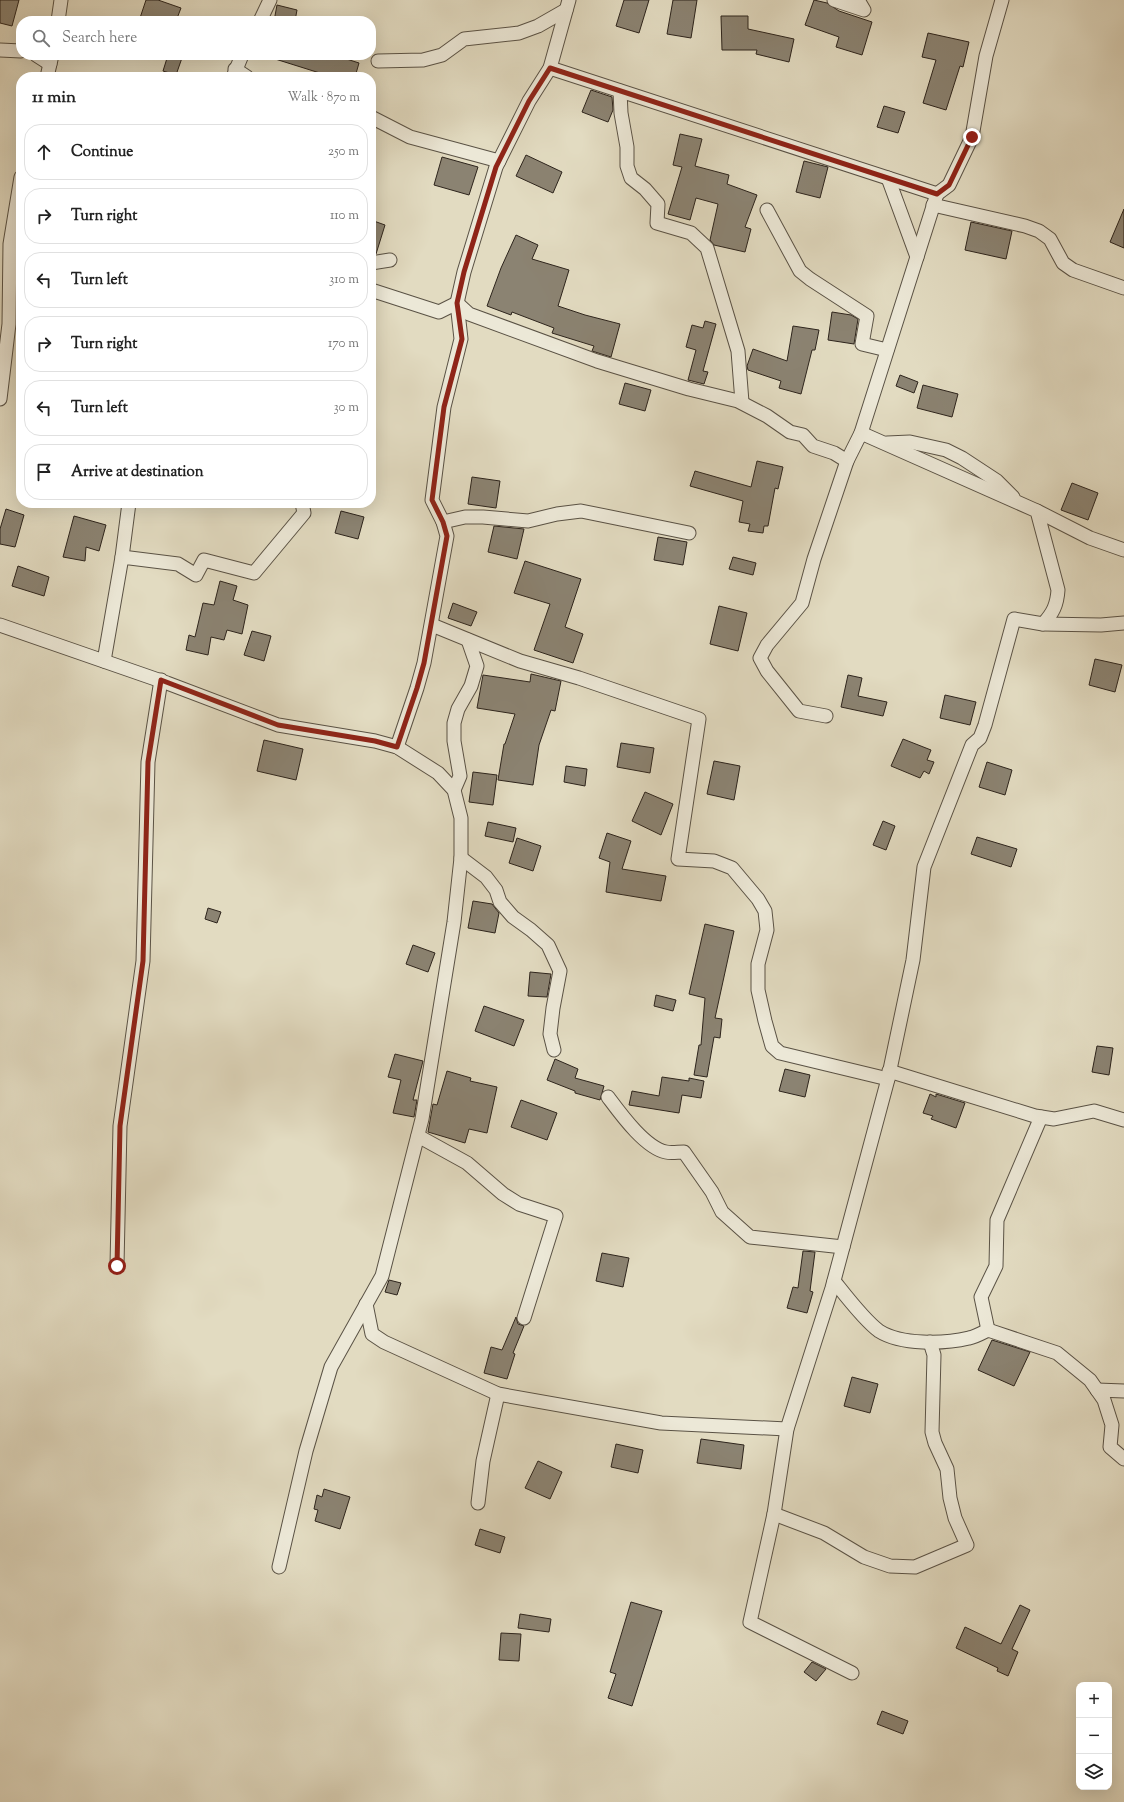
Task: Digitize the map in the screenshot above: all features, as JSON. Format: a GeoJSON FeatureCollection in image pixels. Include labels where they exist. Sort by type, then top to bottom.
{"type":"FeatureCollection","features":[{"type":"Feature","properties":{"kind":"street"},"geometry":{"type":"LineString","coordinates":[[59,16],[62,0]]}},
{"type":"Feature","properties":{"kind":"street"},"geometry":{"type":"LineString","coordinates":[[262,16],[270,0]]}},
{"type":"Feature","properties":{"kind":"street"},"geometry":{"type":"LineString","coordinates":[[834,0],[864,10],[858,0]]}},
{"type":"Feature","properties":{"kind":"street"},"geometry":{"type":"LineString","coordinates":[[826,716],[799,711],[767,671],[760,658],[767,645],[802,603],[814,559],[847,461],[861,433],[935,199],[949,185],[972,137],[986,56],[1002,0]]}},
{"type":"Feature","properties":{"kind":"street"},"geometry":{"type":"LineString","coordinates":[[378,62],[423,60],[442,55],[464,39],[519,33],[538,26],[567,5]]}},
{"type":"Feature","properties":{"kind":"street"},"geometry":{"type":"LineString","coordinates":[[397,747],[417,688],[432,625],[447,536],[443,522],[432,500],[444,407],[462,339],[457,303],[464,272],[499,161],[529,101],[550,68],[567,5]]}},
{"type":"Feature","properties":{"kind":"street"},"geometry":{"type":"LineString","coordinates":[[0,50],[16,51]]}},
{"type":"Feature","properties":{"kind":"street"},"geometry":{"type":"LineString","coordinates":[[49,72],[51,60]]}},
{"type":"Feature","properties":{"kind":"street"},"geometry":{"type":"LineString","coordinates":[[234,72],[240,60]]}},
{"type":"Feature","properties":{"kind":"street"},"geometry":{"type":"LineString","coordinates":[[550,68],[888,178],[935,199],[1039,231],[1050,239],[1063,263],[1068,267],[1124,288]]}},
{"type":"Feature","properties":{"kind":"street"},"geometry":{"type":"LineString","coordinates":[[620,91],[621,113],[627,147],[627,166],[631,178],[645,189],[658,204],[657,223],[692,233],[707,248],[738,351],[742,402]]}},
{"type":"Feature","properties":{"kind":"street"},"geometry":{"type":"LineString","coordinates":[[376,120],[410,137],[499,161]]}},
{"type":"Feature","properties":{"kind":"street"},"geometry":{"type":"LineString","coordinates":[[888,178],[917,257]]}},
{"type":"Feature","properties":{"kind":"street"},"geometry":{"type":"LineString","coordinates":[[0,399],[10,324],[10,244],[16,207]]}},
{"type":"Feature","properties":{"kind":"street"},"geometry":{"type":"LineString","coordinates":[[767,210],[800,271],[867,316],[862,344],[887,350]]}},
{"type":"Feature","properties":{"kind":"street"},"geometry":{"type":"LineString","coordinates":[[376,262],[390,260]]}},
{"type":"Feature","properties":{"kind":"street"},"geometry":{"type":"LineString","coordinates":[[376,292],[439,312],[457,303]]}},
{"type":"Feature","properties":{"kind":"street"},"geometry":{"type":"LineString","coordinates":[[457,303],[469,314],[597,361],[689,390],[742,402],[790,432],[803,435],[813,446],[834,453],[847,461]]}},
{"type":"Feature","properties":{"kind":"street"},"geometry":{"type":"LineString","coordinates":[[861,433],[1018,502],[1090,538],[1124,550]]}},
{"type":"Feature","properties":{"kind":"street"},"geometry":{"type":"LineString","coordinates":[[883,443],[910,442],[946,450],[962,458],[997,481],[1018,502]]}},
{"type":"Feature","properties":{"kind":"street"},"geometry":{"type":"LineString","coordinates":[[104,661],[122,557],[128,508]]}},
{"type":"Feature","properties":{"kind":"street"},"geometry":{"type":"LineString","coordinates":[[122,557],[178,564],[196,575],[204,560],[254,573],[304,513],[303,508]]}},
{"type":"Feature","properties":{"kind":"street"},"geometry":{"type":"LineString","coordinates":[[443,522],[465,517],[528,521],[582,510],[689,533]]}},
{"type":"Feature","properties":{"kind":"street"},"geometry":{"type":"LineString","coordinates":[[1037,511],[1058,590],[1057,602],[1052,613],[1043,624]]}},
{"type":"Feature","properties":{"kind":"street"},"geometry":{"type":"LineString","coordinates":[[852,1673],[750,1622],[774,1514],[787,1430],[834,1281],[889,1075],[913,960],[924,867],[972,745],[980,738],[985,725],[1014,619],[1043,624],[1124,624]]}},
{"type":"Feature","properties":{"kind":"street"},"geometry":{"type":"LineString","coordinates":[[0,625],[161,680],[278,725],[375,741],[397,747],[438,773],[454,790],[461,818],[461,858],[454,922],[440,1015],[418,1136],[382,1276],[331,1367],[306,1451],[279,1567]]}},
{"type":"Feature","properties":{"kind":"street"},"geometry":{"type":"LineString","coordinates":[[432,625],[520,661],[579,678],[699,719],[678,859],[714,861],[732,868],[758,898],[765,911],[767,930],[758,964],[758,990],[764,1021],[772,1046],[780,1053],[889,1075],[1054,1120],[1094,1111],[1124,1120]]}},
{"type":"Feature","properties":{"kind":"street"},"geometry":{"type":"LineString","coordinates":[[454,790],[460,776],[454,741],[454,723],[458,709],[472,686],[477,666],[468,640]]}},
{"type":"Feature","properties":{"kind":"street"},"geometry":{"type":"LineString","coordinates":[[117,1266],[120,1126],[143,961],[148,762],[161,680]]}},
{"type":"Feature","properties":{"kind":"street"},"geometry":{"type":"LineString","coordinates":[[461,858],[486,877],[496,890],[500,902],[513,917],[532,930],[548,945],[560,971],[550,1034],[554,1050]]}},
{"type":"Feature","properties":{"kind":"street"},"geometry":{"type":"LineString","coordinates":[[608,1097],[627,1124],[651,1144],[665,1152],[684,1152],[712,1192],[722,1212],[750,1237],[843,1247]]}},
{"type":"Feature","properties":{"kind":"street"},"geometry":{"type":"LineString","coordinates":[[988,1330],[981,1297],[996,1266],[997,1220],[1042,1117]]}},
{"type":"Feature","properties":{"kind":"street"},"geometry":{"type":"LineString","coordinates":[[418,1136],[467,1163],[503,1194],[519,1204],[556,1216],[524,1318]]}},
{"type":"Feature","properties":{"kind":"street"},"geometry":{"type":"LineString","coordinates":[[834,1281],[854,1306],[879,1331],[902,1341],[930,1342],[969,1338],[988,1330],[1057,1353],[1090,1380],[1104,1400],[1112,1425],[1110,1447],[1124,1459]]}},
{"type":"Feature","properties":{"kind":"street"},"geometry":{"type":"LineString","coordinates":[[366,1304],[372,1334],[384,1342],[498,1394],[662,1423],[787,1430]]}},
{"type":"Feature","properties":{"kind":"street"},"geometry":{"type":"LineString","coordinates":[[774,1514],[824,1533],[864,1557],[890,1566],[915,1567],[967,1545],[955,1518],[950,1498],[947,1469],[934,1443],[932,1432],[934,1355],[930,1342]]}},
{"type":"Feature","properties":{"kind":"street"},"geometry":{"type":"LineString","coordinates":[[1097,1390],[1124,1391]]}},
{"type":"Feature","properties":{"kind":"street"},"geometry":{"type":"LineString","coordinates":[[478,1503],[482,1461],[498,1394]]}},
{"type":"Feature","properties":{"kind":"building"},"geometry":{"type":"Polygon","coordinates":[[[0,0],[19,0],[12,26],[0,23],[0,0]]]}},
{"type":"Feature","properties":{"kind":"building"},"geometry":{"type":"Polygon","coordinates":[[[146,0],[158,0],[181,8],[178,16],[141,16],[146,0]]]}},
{"type":"Feature","properties":{"kind":"building"},"geometry":{"type":"Polygon","coordinates":[[[624,0],[649,0],[639,33],[616,26],[624,0]]]}},
{"type":"Feature","properties":{"kind":"building"},"geometry":{"type":"Polygon","coordinates":[[[673,0],[697,0],[691,38],[667,34],[673,0]]]}},
{"type":"Feature","properties":{"kind":"building"},"geometry":{"type":"Polygon","coordinates":[[[814,0],[827,3],[839,11],[872,22],[862,55],[836,47],[839,37],[805,25],[814,0]]]}},
{"type":"Feature","properties":{"kind":"building"},"geometry":{"type":"Polygon","coordinates":[[[277,5],[297,10],[296,16],[275,16],[277,5]]]}},
{"type":"Feature","properties":{"kind":"building"},"geometry":{"type":"Polygon","coordinates":[[[721,16],[748,16],[748,29],[794,39],[789,62],[756,54],[757,50],[722,50],[721,16]]]}},
{"type":"Feature","properties":{"kind":"building"},"geometry":{"type":"Polygon","coordinates":[[[928,33],[969,42],[963,67],[960,66],[946,110],[923,103],[936,60],[922,57],[928,33]]]}},
{"type":"Feature","properties":{"kind":"building"},"geometry":{"type":"Polygon","coordinates":[[[166,60],[181,60],[177,72],[163,71],[166,60]]]}},
{"type":"Feature","properties":{"kind":"building"},"geometry":{"type":"Polygon","coordinates":[[[278,60],[350,60],[359,63],[356,72],[317,72],[278,60]]]}},
{"type":"Feature","properties":{"kind":"building"},"geometry":{"type":"Polygon","coordinates":[[[591,90],[612,97],[613,110],[608,122],[582,112],[591,90]]]}},
{"type":"Feature","properties":{"kind":"building"},"geometry":{"type":"Polygon","coordinates":[[[884,106],[905,112],[898,133],[877,127],[884,106]]]}},
{"type":"Feature","properties":{"kind":"building"},"geometry":{"type":"Polygon","coordinates":[[[680,134],[702,139],[695,166],[729,175],[727,184],[757,195],[745,227],[751,229],[745,252],[714,245],[710,240],[718,204],[696,198],[690,220],[668,214],[682,167],[673,165],[680,134]]]}},
{"type":"Feature","properties":{"kind":"building"},"geometry":{"type":"Polygon","coordinates":[[[526,155],[562,172],[553,193],[516,176],[526,155]]]}},
{"type":"Feature","properties":{"kind":"building"},"geometry":{"type":"Polygon","coordinates":[[[442,157],[478,167],[469,195],[434,185],[442,157]]]}},
{"type":"Feature","properties":{"kind":"building"},"geometry":{"type":"Polygon","coordinates":[[[804,161],[828,167],[820,198],[796,192],[804,161]]]}},
{"type":"Feature","properties":{"kind":"building"},"geometry":{"type":"Polygon","coordinates":[[[1124,209],[1124,248],[1110,242],[1124,209]]]}},
{"type":"Feature","properties":{"kind":"building"},"geometry":{"type":"Polygon","coordinates":[[[376,222],[385,225],[376,254],[376,222]]]}},
{"type":"Feature","properties":{"kind":"building"},"geometry":{"type":"Polygon","coordinates":[[[971,222],[1012,231],[1006,259],[965,250],[971,222]]]}},
{"type":"Feature","properties":{"kind":"building"},"geometry":{"type":"Polygon","coordinates":[[[516,235],[538,245],[532,259],[569,270],[558,306],[620,324],[611,357],[592,351],[594,346],[552,333],[554,328],[512,312],[511,315],[487,306],[501,268],[516,235]]]}},
{"type":"Feature","properties":{"kind":"building"},"geometry":{"type":"Polygon","coordinates":[[[832,312],[851,315],[858,319],[854,344],[828,340],[832,312]]]}},
{"type":"Feature","properties":{"kind":"building"},"geometry":{"type":"Polygon","coordinates":[[[705,321],[716,324],[703,371],[708,372],[704,384],[688,380],[696,350],[686,347],[692,325],[703,328],[705,321]]]}},
{"type":"Feature","properties":{"kind":"building"},"geometry":{"type":"Polygon","coordinates":[[[793,326],[819,330],[815,350],[812,350],[801,394],[779,388],[781,381],[748,370],[747,366],[753,349],[787,361],[793,326]]]}},
{"type":"Feature","properties":{"kind":"building"},"geometry":{"type":"Polygon","coordinates":[[[900,375],[918,382],[914,393],[896,386],[900,375]]]}},
{"type":"Feature","properties":{"kind":"building"},"geometry":{"type":"Polygon","coordinates":[[[625,383],[651,390],[645,411],[619,404],[625,383]]]}},
{"type":"Feature","properties":{"kind":"building"},"geometry":{"type":"Polygon","coordinates":[[[923,385],[958,394],[952,417],[917,408],[923,385]]]}},
{"type":"Feature","properties":{"kind":"building"},"geometry":{"type":"Polygon","coordinates":[[[757,461],[783,467],[778,489],[775,488],[768,526],[764,526],[763,533],[748,531],[750,524],[739,522],[743,501],[690,486],[695,471],[751,487],[757,461]]]}},
{"type":"Feature","properties":{"kind":"building"},"geometry":{"type":"Polygon","coordinates":[[[472,477],[500,481],[496,508],[468,504],[472,477]]]}},
{"type":"Feature","properties":{"kind":"building"},"geometry":{"type":"Polygon","coordinates":[[[1072,483],[1098,493],[1088,520],[1061,510],[1072,483]]]}},
{"type":"Feature","properties":{"kind":"building"},"geometry":{"type":"Polygon","coordinates":[[[6,509],[24,515],[15,547],[0,544],[0,529],[6,509]]]}},
{"type":"Feature","properties":{"kind":"building"},"geometry":{"type":"Polygon","coordinates":[[[341,511],[364,517],[358,539],[335,533],[341,511]]]}},
{"type":"Feature","properties":{"kind":"building"},"geometry":{"type":"Polygon","coordinates":[[[74,516],[106,525],[99,551],[86,547],[85,561],[63,557],[74,516]]]}},
{"type":"Feature","properties":{"kind":"building"},"geometry":{"type":"Polygon","coordinates":[[[494,526],[524,529],[517,559],[488,552],[494,526]]]}},
{"type":"Feature","properties":{"kind":"building"},"geometry":{"type":"Polygon","coordinates":[[[658,537],[687,542],[683,565],[654,560],[658,537]]]}},
{"type":"Feature","properties":{"kind":"building"},"geometry":{"type":"Polygon","coordinates":[[[733,557],[756,563],[753,575],[729,569],[733,557]]]}},
{"type":"Feature","properties":{"kind":"building"},"geometry":{"type":"Polygon","coordinates":[[[525,561],[581,579],[565,627],[583,634],[573,663],[534,650],[550,604],[514,593],[525,561]]]}},
{"type":"Feature","properties":{"kind":"building"},"geometry":{"type":"Polygon","coordinates":[[[18,566],[49,577],[44,596],[12,586],[18,566]]]}},
{"type":"Feature","properties":{"kind":"building"},"geometry":{"type":"Polygon","coordinates":[[[220,581],[237,586],[233,600],[248,605],[242,634],[227,630],[224,640],[211,637],[208,655],[186,650],[189,635],[195,637],[203,603],[214,605],[220,581]]]}},
{"type":"Feature","properties":{"kind":"building"},"geometry":{"type":"Polygon","coordinates":[[[453,603],[477,612],[471,626],[448,618],[453,603]]]}},
{"type":"Feature","properties":{"kind":"building"},"geometry":{"type":"Polygon","coordinates":[[[719,606],[747,613],[738,651],[710,644],[719,606]]]}},
{"type":"Feature","properties":{"kind":"building"},"geometry":{"type":"Polygon","coordinates":[[[252,631],[271,636],[264,661],[244,655],[252,631]]]}},
{"type":"Feature","properties":{"kind":"building"},"geometry":{"type":"Polygon","coordinates":[[[1095,659],[1122,665],[1115,692],[1089,685],[1095,659]]]}},
{"type":"Feature","properties":{"kind":"building"},"geometry":{"type":"Polygon","coordinates":[[[531,674],[561,681],[555,711],[551,710],[539,745],[533,785],[498,780],[504,744],[515,714],[477,708],[483,675],[530,682],[531,674]]]}},
{"type":"Feature","properties":{"kind":"building"},"geometry":{"type":"Polygon","coordinates":[[[848,675],[862,678],[858,696],[887,702],[883,716],[841,707],[848,675]]]}},
{"type":"Feature","properties":{"kind":"building"},"geometry":{"type":"Polygon","coordinates":[[[945,695],[976,702],[970,725],[940,718],[945,695]]]}},
{"type":"Feature","properties":{"kind":"building"},"geometry":{"type":"Polygon","coordinates":[[[903,739],[931,750],[927,760],[934,762],[929,774],[924,771],[920,778],[891,766],[903,739]]]}},
{"type":"Feature","properties":{"kind":"building"},"geometry":{"type":"Polygon","coordinates":[[[264,740],[303,749],[296,780],[257,771],[264,740]]]}},
{"type":"Feature","properties":{"kind":"building"},"geometry":{"type":"Polygon","coordinates":[[[621,743],[654,748],[650,773],[617,767],[621,743]]]}},
{"type":"Feature","properties":{"kind":"building"},"geometry":{"type":"Polygon","coordinates":[[[714,761],[740,766],[734,800],[707,794],[714,761]]]}},
{"type":"Feature","properties":{"kind":"building"},"geometry":{"type":"Polygon","coordinates":[[[987,762],[1012,770],[1005,795],[979,787],[987,762]]]}},
{"type":"Feature","properties":{"kind":"building"},"geometry":{"type":"Polygon","coordinates":[[[566,766],[587,769],[585,786],[564,782],[566,766]]]}},
{"type":"Feature","properties":{"kind":"building"},"geometry":{"type":"Polygon","coordinates":[[[473,772],[497,775],[493,805],[469,802],[473,772]]]}},
{"type":"Feature","properties":{"kind":"building"},"geometry":{"type":"Polygon","coordinates":[[[645,792],[673,804],[661,835],[632,821],[645,792]]]}},
{"type":"Feature","properties":{"kind":"building"},"geometry":{"type":"Polygon","coordinates":[[[883,821],[895,826],[886,850],[873,845],[883,821]]]}},
{"type":"Feature","properties":{"kind":"building"},"geometry":{"type":"Polygon","coordinates":[[[488,822],[516,828],[513,842],[485,836],[488,822]]]}},
{"type":"Feature","properties":{"kind":"building"},"geometry":{"type":"Polygon","coordinates":[[[607,833],[631,841],[622,869],[666,876],[661,901],[606,892],[610,862],[599,858],[607,833]]]}},
{"type":"Feature","properties":{"kind":"building"},"geometry":{"type":"Polygon","coordinates":[[[977,837],[1017,849],[1011,867],[971,854],[977,837]]]}},
{"type":"Feature","properties":{"kind":"building"},"geometry":{"type":"Polygon","coordinates":[[[517,838],[541,846],[533,871],[509,863],[517,838]]]}},
{"type":"Feature","properties":{"kind":"building"},"geometry":{"type":"Polygon","coordinates":[[[473,901],[492,904],[499,913],[495,933],[468,928],[473,901]]]}},
{"type":"Feature","properties":{"kind":"building"},"geometry":{"type":"Polygon","coordinates":[[[208,908],[221,912],[217,923],[205,919],[208,908]]]}},
{"type":"Feature","properties":{"kind":"building"},"geometry":{"type":"Polygon","coordinates":[[[705,924],[734,931],[715,1018],[722,1019],[720,1038],[714,1037],[707,1077],[694,1075],[699,1045],[701,1045],[705,998],[689,994],[705,924]]]}},
{"type":"Feature","properties":{"kind":"building"},"geometry":{"type":"Polygon","coordinates":[[[413,945],[435,953],[428,972],[406,964],[413,945]]]}},
{"type":"Feature","properties":{"kind":"building"},"geometry":{"type":"Polygon","coordinates":[[[530,972],[551,974],[547,997],[528,996],[530,972]]]}},
{"type":"Feature","properties":{"kind":"building"},"geometry":{"type":"Polygon","coordinates":[[[656,995],[676,1000],[673,1011],[654,1006],[656,995]]]}},
{"type":"Feature","properties":{"kind":"building"},"geometry":{"type":"Polygon","coordinates":[[[484,1006],[524,1020],[514,1046],[475,1031],[484,1006]]]}},
{"type":"Feature","properties":{"kind":"building"},"geometry":{"type":"Polygon","coordinates":[[[1097,1046],[1113,1048],[1109,1075],[1092,1072],[1097,1046]]]}},
{"type":"Feature","properties":{"kind":"building"},"geometry":{"type":"Polygon","coordinates":[[[395,1054],[423,1061],[413,1100],[417,1100],[414,1117],[393,1113],[401,1080],[388,1077],[395,1054]]]}},
{"type":"Feature","properties":{"kind":"building"},"geometry":{"type":"Polygon","coordinates":[[[555,1059],[578,1069],[575,1078],[604,1086],[600,1100],[575,1093],[575,1091],[547,1080],[555,1059]]]}},
{"type":"Feature","properties":{"kind":"building"},"geometry":{"type":"Polygon","coordinates":[[[785,1069],[810,1075],[805,1097],[779,1091],[785,1069]]]}},
{"type":"Feature","properties":{"kind":"building"},"geometry":{"type":"Polygon","coordinates":[[[447,1071],[471,1078],[470,1081],[497,1087],[487,1133],[469,1129],[465,1143],[428,1132],[433,1104],[437,1105],[447,1071]]]}},
{"type":"Feature","properties":{"kind":"building"},"geometry":{"type":"Polygon","coordinates":[[[662,1077],[689,1081],[689,1078],[704,1081],[701,1098],[682,1095],[679,1113],[629,1105],[632,1091],[659,1096],[662,1077]]]}},
{"type":"Feature","properties":{"kind":"building"},"geometry":{"type":"Polygon","coordinates":[[[930,1094],[936,1097],[936,1094],[965,1103],[956,1128],[931,1119],[933,1116],[923,1113],[930,1094]]]}},
{"type":"Feature","properties":{"kind":"building"},"geometry":{"type":"Polygon","coordinates":[[[521,1100],[557,1113],[547,1140],[511,1127],[521,1100]]]}},
{"type":"Feature","properties":{"kind":"building"},"geometry":{"type":"Polygon","coordinates":[[[803,1251],[815,1252],[810,1291],[813,1292],[807,1313],[787,1308],[793,1287],[798,1288],[803,1251]]]}},
{"type":"Feature","properties":{"kind":"building"},"geometry":{"type":"Polygon","coordinates":[[[602,1253],[629,1258],[623,1287],[596,1281],[602,1253]]]}},
{"type":"Feature","properties":{"kind":"building"},"geometry":{"type":"Polygon","coordinates":[[[389,1280],[401,1283],[397,1295],[385,1292],[389,1280]]]}},
{"type":"Feature","properties":{"kind":"building"},"geometry":{"type":"Polygon","coordinates":[[[516,1317],[518,1324],[524,1326],[513,1353],[515,1354],[507,1379],[484,1373],[491,1347],[502,1350],[516,1317]]]}},
{"type":"Feature","properties":{"kind":"building"},"geometry":{"type":"Polygon","coordinates":[[[992,1340],[1030,1352],[1014,1386],[978,1370],[992,1340]]]}},
{"type":"Feature","properties":{"kind":"building"},"geometry":{"type":"Polygon","coordinates":[[[852,1377],[878,1384],[870,1413],[844,1406],[852,1377]]]}},
{"type":"Feature","properties":{"kind":"building"},"geometry":{"type":"Polygon","coordinates":[[[701,1439],[744,1445],[741,1469],[697,1463],[701,1439]]]}},
{"type":"Feature","properties":{"kind":"building"},"geometry":{"type":"Polygon","coordinates":[[[616,1444],[643,1450],[638,1473],[611,1467],[616,1444]]]}},
{"type":"Feature","properties":{"kind":"building"},"geometry":{"type":"Polygon","coordinates":[[[538,1461],[562,1472],[550,1499],[525,1488],[538,1461]]]}},
{"type":"Feature","properties":{"kind":"building"},"geometry":{"type":"Polygon","coordinates":[[[324,1489],[350,1497],[340,1529],[315,1521],[318,1510],[314,1509],[317,1495],[322,1497],[324,1489]]]}},
{"type":"Feature","properties":{"kind":"building"},"geometry":{"type":"Polygon","coordinates":[[[480,1529],[505,1537],[500,1553],[475,1545],[480,1529]]]}},
{"type":"Feature","properties":{"kind":"building"},"geometry":{"type":"Polygon","coordinates":[[[631,1602],[662,1611],[632,1706],[608,1698],[616,1674],[610,1672],[631,1602]]]}},
{"type":"Feature","properties":{"kind":"building"},"geometry":{"type":"Polygon","coordinates":[[[1020,1605],[1030,1610],[1012,1649],[1018,1652],[1008,1676],[997,1671],[998,1668],[956,1648],[965,1627],[1001,1644],[1020,1605]]]}},
{"type":"Feature","properties":{"kind":"building"},"geometry":{"type":"Polygon","coordinates":[[[520,1614],[551,1619],[549,1632],[518,1628],[520,1614]]]}},
{"type":"Feature","properties":{"kind":"building"},"geometry":{"type":"Polygon","coordinates":[[[501,1633],[521,1634],[519,1661],[499,1660],[501,1633]]]}},
{"type":"Feature","properties":{"kind":"building"},"geometry":{"type":"Polygon","coordinates":[[[812,1662],[826,1669],[816,1681],[804,1672],[812,1662]]]}},
{"type":"Feature","properties":{"kind":"building"},"geometry":{"type":"Polygon","coordinates":[[[882,1711],[908,1721],[903,1734],[877,1724],[882,1711]]]}},
{"type":"Feature","properties":{"kind":"route"},"geometry":{"type":"LineString","coordinates":[[117,1266],[120,1126],[143,961],[148,762],[161,680],[278,725],[375,741],[397,747],[424,663],[447,536],[443,522],[436,511],[432,500],[444,407],[462,339],[460,315],[457,303],[464,272],[496,167],[529,101],[550,68],[937,194],[949,185],[972,137]]}}]}
